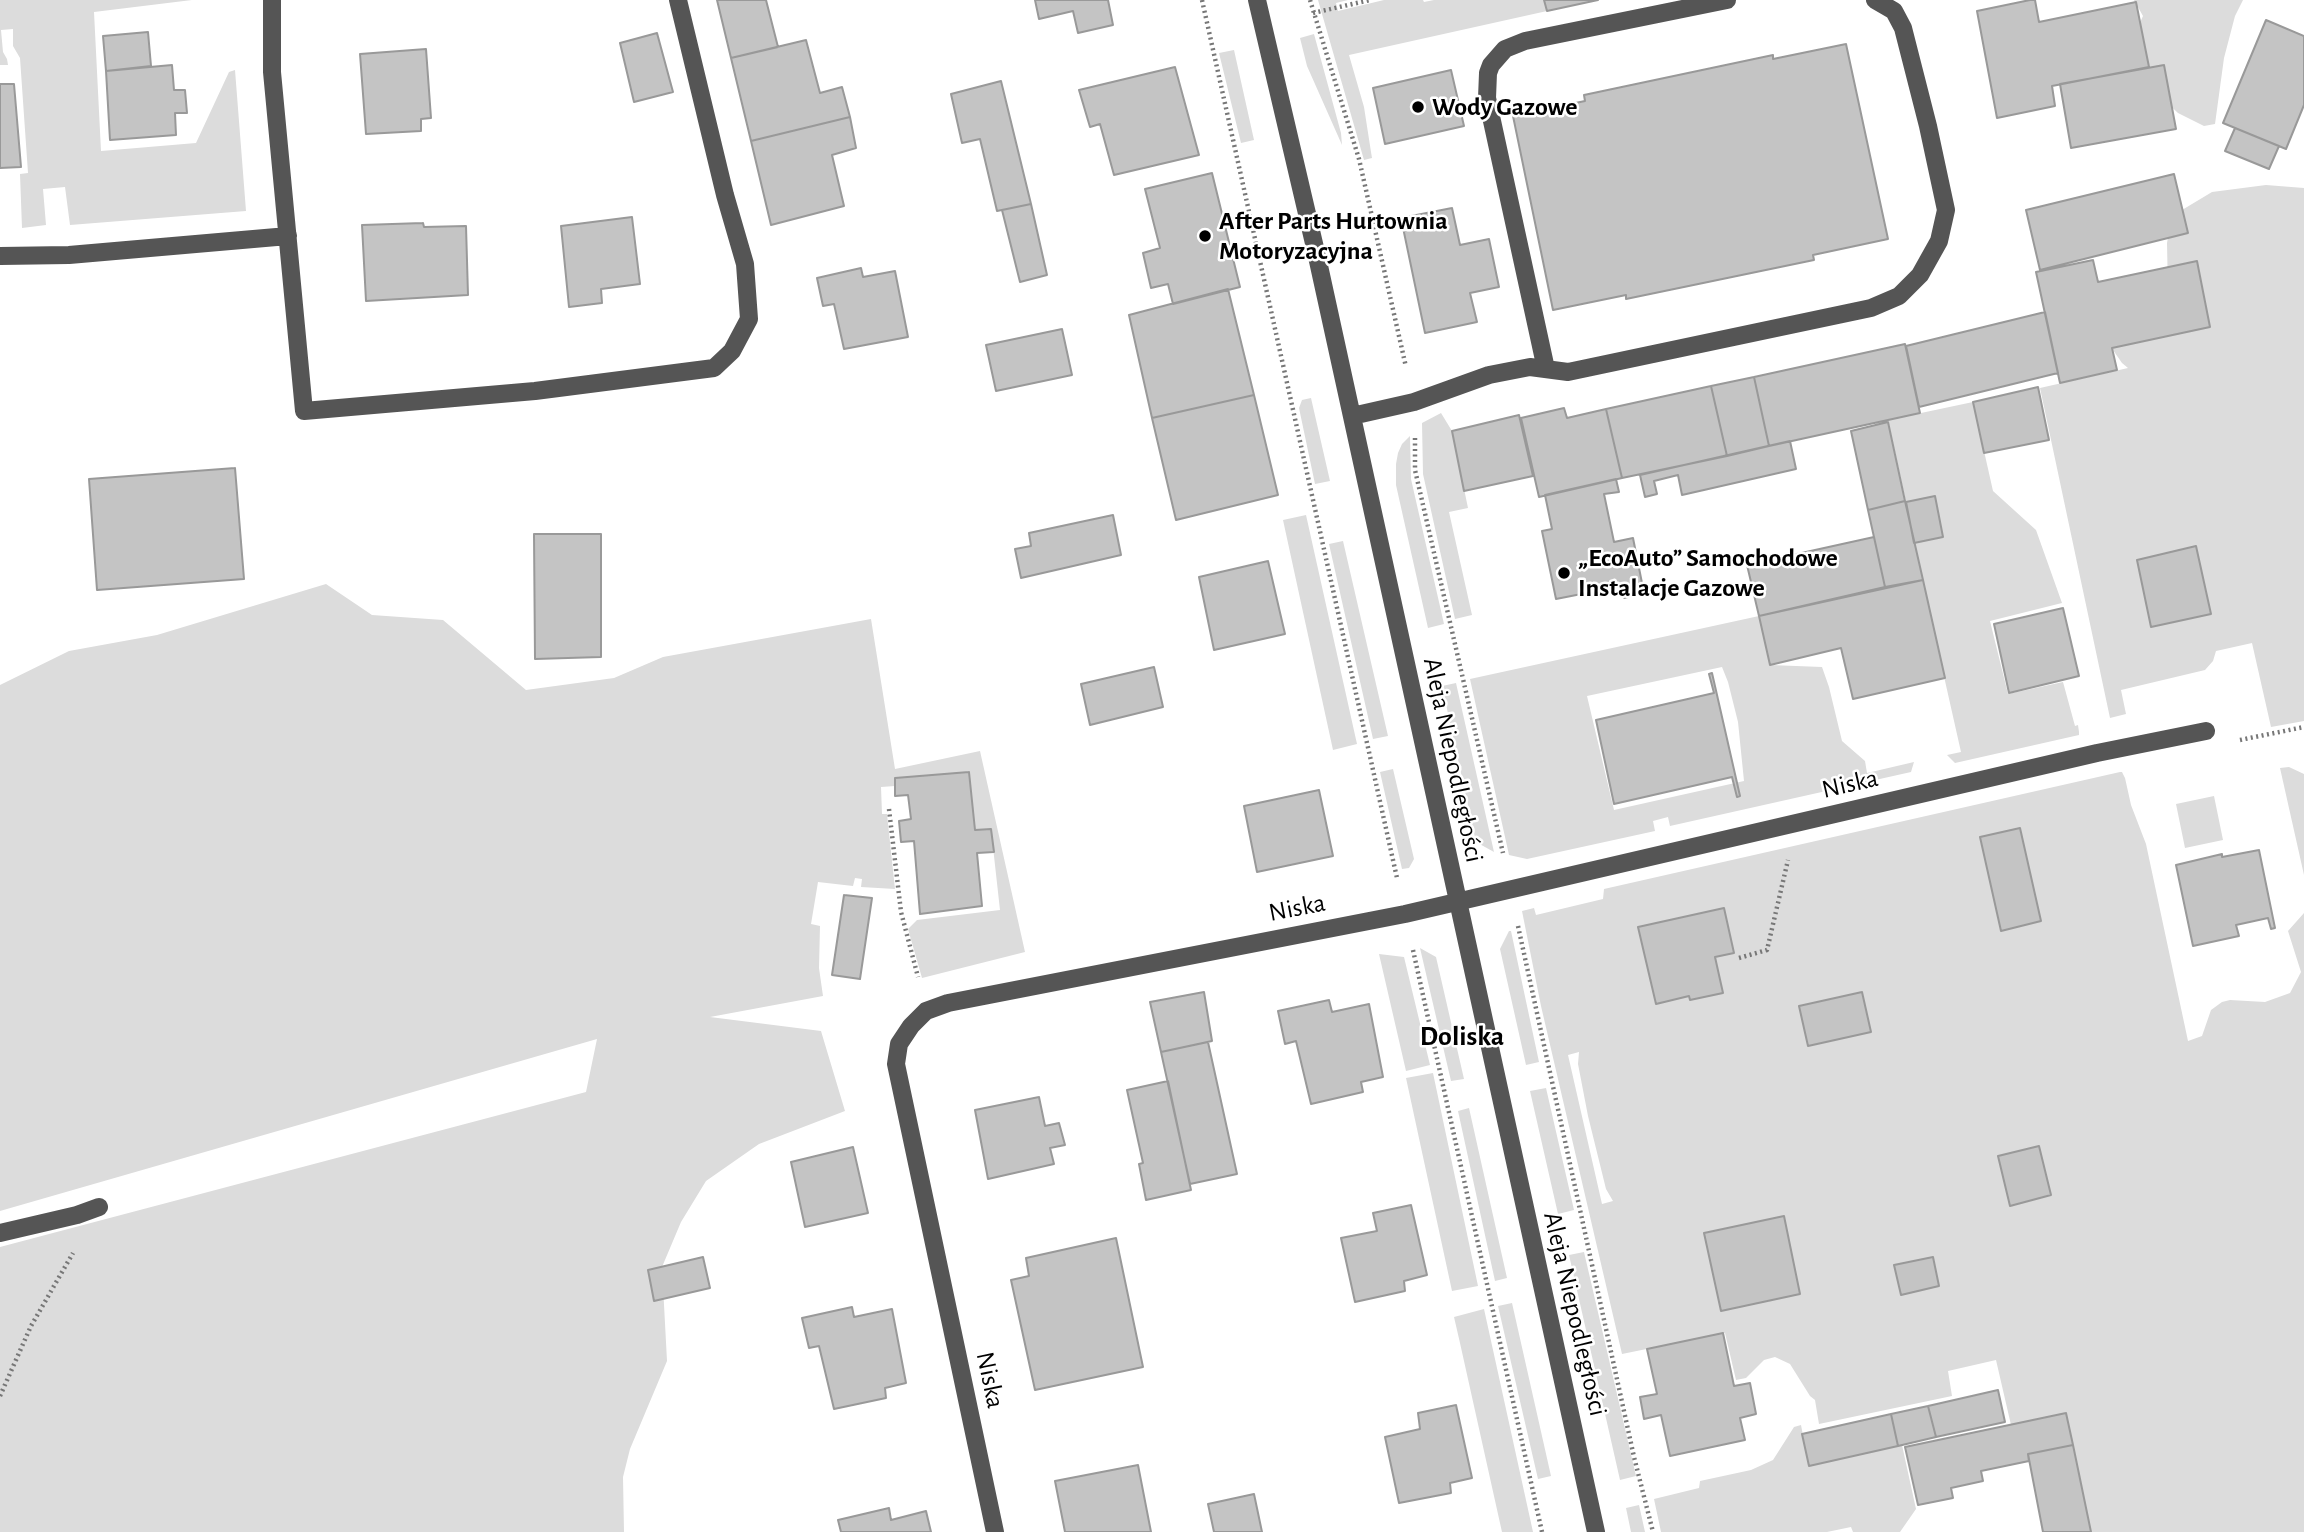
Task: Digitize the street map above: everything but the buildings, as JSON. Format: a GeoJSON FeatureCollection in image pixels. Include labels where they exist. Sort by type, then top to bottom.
{"type":"FeatureCollection","features":[{"type":"Feature","properties":{"kind":"street"},"geometry":{"type":"LineString","coordinates":[[272,0],[272,72],[304,411],[535,391],[713,368],[732,351],[749,319],[745,264],[725,195],[678,0]]}},
{"type":"Feature","properties":{"kind":"street","name":"Aleja Niepodległości"},"geometry":{"type":"LineString","coordinates":[[1257,0],[1352,416],[1596,1532]]}},
{"type":"Feature","properties":{"kind":"street"},"geometry":{"type":"LineString","coordinates":[[1546,369],[1487,98],[1491,65],[1505,49],[1525,41],[1727,0]]}},
{"type":"Feature","properties":{"kind":"street"},"geometry":{"type":"LineString","coordinates":[[1352,416],[1437,395],[1489,375],[1530,367],[1568,372],[1871,308],[1899,296],[1920,275],[1939,241],[1946,209],[1903,28],[1894,11],[1875,0]]}},
{"type":"Feature","properties":{"kind":"street"},"geometry":{"type":"LineString","coordinates":[[0,257],[69,255],[288,236]]}},
{"type":"Feature","properties":{"kind":"street","name":"Niska"},"geometry":{"type":"LineString","coordinates":[[995,1532],[896,1064],[899,1044],[911,1026],[926,1011],[948,1003],[1405,914],[2097,753],[2206,731]]}},
{"type":"Feature","properties":{"kind":"street"},"geometry":{"type":"LineString","coordinates":[[0,1233],[77,1216],[99,1207]]}},
{"type":"Feature","properties":{"kind":"path"},"geometry":{"type":"LineString","coordinates":[[1202,0],[1397,879]]}},
{"type":"Feature","properties":{"kind":"path"},"geometry":{"type":"LineString","coordinates":[[1313,13],[1370,0]]}},
{"type":"Feature","properties":{"kind":"path"},"geometry":{"type":"LineString","coordinates":[[2235,741],[2304,727]]}},
{"type":"Feature","properties":{"kind":"path"},"geometry":{"type":"LineString","coordinates":[[889,810],[901,912],[919,979]]}},
{"type":"Feature","properties":{"kind":"path"},"geometry":{"type":"LineString","coordinates":[[1739,958],[1767,950],[1789,855],[1783,826]]}},
{"type":"Feature","properties":{"kind":"path"},"geometry":{"type":"LineString","coordinates":[[1518,926],[1634,1457],[1653,1532]]}},
{"type":"Feature","properties":{"kind":"path"},"geometry":{"type":"LineString","coordinates":[[1413,950],[1542,1532]]}},
{"type":"Feature","properties":{"kind":"path"},"geometry":{"type":"LineString","coordinates":[[0,1396],[31,1326],[99,1207]]}},
{"type":"Feature","properties":{"kind":"shaded area"},"geometry":{"type":"Polygon","coordinates":[[[0,0],[192,0],[94,12],[101,151],[196,143],[229,72],[235,70],[246,211],[70,225],[65,187],[43,189],[46,225],[22,228],[20,174],[28,173],[20,58],[13,46],[13,29],[1,30],[3,52],[8,65],[0,65],[0,0]]]}},
{"type":"Feature","properties":{"kind":"shaded area"},"geometry":{"type":"Polygon","coordinates":[[[1318,0],[1348,0],[1336,3],[1338,11],[1384,0],[1544,0],[1547,11],[1349,55],[1364,107],[1372,158],[1364,160],[1318,0]]]}},
{"type":"Feature","properties":{"kind":"shaded area"},"geometry":{"type":"Polygon","coordinates":[[[2134,0],[2243,0],[2235,16],[2224,58],[2215,124],[2204,126],[2178,113],[2144,81],[2130,45],[2143,16],[2134,0]]]}},
{"type":"Feature","properties":{"kind":"shaded area"},"geometry":{"type":"Polygon","coordinates":[[[1314,34],[1342,145],[1307,66],[1300,38],[1314,34]]]}},
{"type":"Feature","properties":{"kind":"shaded area"},"geometry":{"type":"Polygon","coordinates":[[[1234,50],[1254,140],[1241,143],[1219,53],[1234,50]]]}},
{"type":"Feature","properties":{"kind":"shaded area"},"geometry":{"type":"Polygon","coordinates":[[[2266,185],[2304,188],[2304,721],[2271,727],[2252,643],[2216,651],[2213,661],[2205,670],[2121,690],[2126,714],[2110,718],[2040,388],[2128,368],[2104,337],[2168,293],[2167,243],[2172,216],[2212,192],[2266,185]]]}},
{"type":"Feature","properties":{"kind":"shaded area"},"geometry":{"type":"Polygon","coordinates":[[[1311,398],[1330,481],[1315,484],[1299,408],[1302,400],[1311,398]]]}},
{"type":"Feature","properties":{"kind":"shaded area"},"geometry":{"type":"Polygon","coordinates":[[[1973,402],[1993,491],[2036,530],[2062,603],[1990,621],[2008,694],[2063,682],[2079,735],[1955,763],[1947,755],[1961,752],[1914,543],[1935,496],[1906,502],[1888,420],[1973,402]]]}},
{"type":"Feature","properties":{"kind":"shaded area"},"geometry":{"type":"Polygon","coordinates":[[[1441,413],[1452,431],[1468,508],[1449,512],[1472,615],[1455,619],[1423,474],[1422,423],[1441,413]]]}},
{"type":"Feature","properties":{"kind":"shaded area"},"geometry":{"type":"Polygon","coordinates":[[[1410,436],[1411,479],[1444,624],[1428,628],[1396,485],[1398,453],[1410,436]]]}},
{"type":"Feature","properties":{"kind":"shaded area"},"geometry":{"type":"Polygon","coordinates":[[[1306,515],[1357,744],[1333,750],[1283,520],[1306,515]]]}},
{"type":"Feature","properties":{"kind":"shaded area"},"geometry":{"type":"Polygon","coordinates":[[[1343,541],[1388,736],[1373,739],[1329,544],[1343,541]]]}},
{"type":"Feature","properties":{"kind":"shaded area"},"geometry":{"type":"Polygon","coordinates":[[[326,584],[372,615],[443,620],[526,690],[614,678],[663,657],[871,619],[895,769],[980,751],[1025,952],[922,978],[908,929],[917,920],[1000,910],[991,829],[975,830],[969,772],[895,778],[895,786],[881,787],[882,814],[887,814],[895,889],[861,887],[862,879],[855,878],[853,886],[818,882],[811,924],[820,926],[819,968],[823,996],[710,1017],[821,1031],[845,1111],[759,1144],[706,1181],[681,1222],[662,1267],[667,1361],[630,1449],[623,1477],[624,1532],[0,1532],[0,1247],[586,1092],[597,1039],[0,1211],[0,685],[69,651],[157,635],[326,584]]]}},
{"type":"Feature","properties":{"kind":"shaded area"},"geometry":{"type":"Polygon","coordinates":[[[1759,616],[1770,665],[1822,667],[1842,741],[1865,761],[1867,773],[1914,762],[1911,772],[1670,826],[1668,817],[1653,821],[1655,831],[1527,859],[1509,855],[1470,679],[1759,616]],[[1722,667],[1587,696],[1614,810],[1744,781],[1738,722],[1722,667]]]}},
{"type":"Feature","properties":{"kind":"shaded area"},"geometry":{"type":"Polygon","coordinates":[[[1456,683],[1494,852],[1476,842],[1442,686],[1456,683]]]}},
{"type":"Feature","properties":{"kind":"shaded area"},"geometry":{"type":"Polygon","coordinates":[[[2289,767],[2304,774],[2304,875],[2280,768],[2289,767]]]}},
{"type":"Feature","properties":{"kind":"shaded area"},"geometry":{"type":"Polygon","coordinates":[[[1393,769],[1414,859],[1409,868],[1402,869],[1380,772],[1393,769]]]}},
{"type":"Feature","properties":{"kind":"shaded area"},"geometry":{"type":"Polygon","coordinates":[[[2122,772],[2146,844],[2188,1041],[2202,1036],[2211,1010],[2222,1002],[2265,1002],[2290,993],[2301,972],[2288,931],[2304,913],[2304,1532],[2091,1532],[2066,1414],[2011,1425],[1996,1360],[1948,1371],[1952,1396],[1819,1424],[1815,1400],[1790,1364],[1775,1357],[1764,1360],[1746,1378],[1736,1380],[1725,1333],[1622,1354],[1541,1006],[1522,911],[1534,908],[1536,915],[1603,899],[1604,889],[2122,772]],[[1579,1052],[1568,1055],[1602,1204],[1613,1201],[1606,1189],[1578,1064],[1579,1052]]]}},
{"type":"Feature","properties":{"kind":"shaded area"},"geometry":{"type":"Polygon","coordinates":[[[2214,796],[2223,840],[2185,848],[2176,804],[2214,796]]]}},
{"type":"Feature","properties":{"kind":"shaded area"},"geometry":{"type":"Polygon","coordinates":[[[1509,931],[1539,1062],[1526,1065],[1500,949],[1509,931]]]}},
{"type":"Feature","properties":{"kind":"shaded area"},"geometry":{"type":"Polygon","coordinates":[[[1420,948],[1436,957],[1464,1079],[1451,1081],[1420,948]]]}},
{"type":"Feature","properties":{"kind":"shaded area"},"geometry":{"type":"Polygon","coordinates":[[[1379,954],[1404,957],[1430,1065],[1406,1071],[1379,954]]]}},
{"type":"Feature","properties":{"kind":"shaded area"},"geometry":{"type":"Polygon","coordinates":[[[1433,1073],[1478,1286],[1452,1291],[1406,1078],[1433,1073]]]}},
{"type":"Feature","properties":{"kind":"shaded area"},"geometry":{"type":"Polygon","coordinates":[[[1546,1088],[1574,1210],[1558,1214],[1530,1091],[1546,1088]]]}},
{"type":"Feature","properties":{"kind":"shaded area"},"geometry":{"type":"Polygon","coordinates":[[[1469,1108],[1507,1278],[1495,1281],[1458,1111],[1469,1108]]]}},
{"type":"Feature","properties":{"kind":"shaded area"},"geometry":{"type":"Polygon","coordinates":[[[1584,1252],[1636,1476],[1620,1480],[1569,1255],[1584,1252]]]}},
{"type":"Feature","properties":{"kind":"shaded area"},"geometry":{"type":"Polygon","coordinates":[[[1512,1303],[1551,1476],[1538,1479],[1498,1306],[1512,1303]]]}},
{"type":"Feature","properties":{"kind":"shaded area"},"geometry":{"type":"Polygon","coordinates":[[[1484,1309],[1533,1532],[1502,1532],[1454,1317],[1484,1309]]]}},
{"type":"Feature","properties":{"kind":"shaded area"},"geometry":{"type":"Polygon","coordinates":[[[1801,1425],[1809,1466],[1902,1445],[1916,1509],[1900,1532],[1853,1532],[1851,1527],[1827,1532],[1661,1532],[1654,1499],[1699,1488],[1700,1481],[1751,1470],[1773,1460],[1794,1427],[1801,1425]]]}},
{"type":"Feature","properties":{"kind":"shaded area"},"geometry":{"type":"Polygon","coordinates":[[[1639,1505],[1645,1532],[1631,1532],[1626,1508],[1639,1505]]]}},
{"type":"Feature","properties":{"kind":"place","name":"Wody Gazowe"},"geometry":{"type":"Point","coordinates":[1418,107]}},
{"type":"Feature","properties":{"kind":"place","name":"After Parts Hurtownia Motoryzacyjna"},"geometry":{"type":"Point","coordinates":[1205,236]}},
{"type":"Feature","properties":{"kind":"place","name":"„EcoAuto” Samochodowe Instalacje Gazowe"},"geometry":{"type":"Point","coordinates":[1564,573]}},
{"type":"Feature","properties":{"kind":"district","name":"Doliska"},"geometry":{"type":"Point","coordinates":[1462,1037]}}]}
